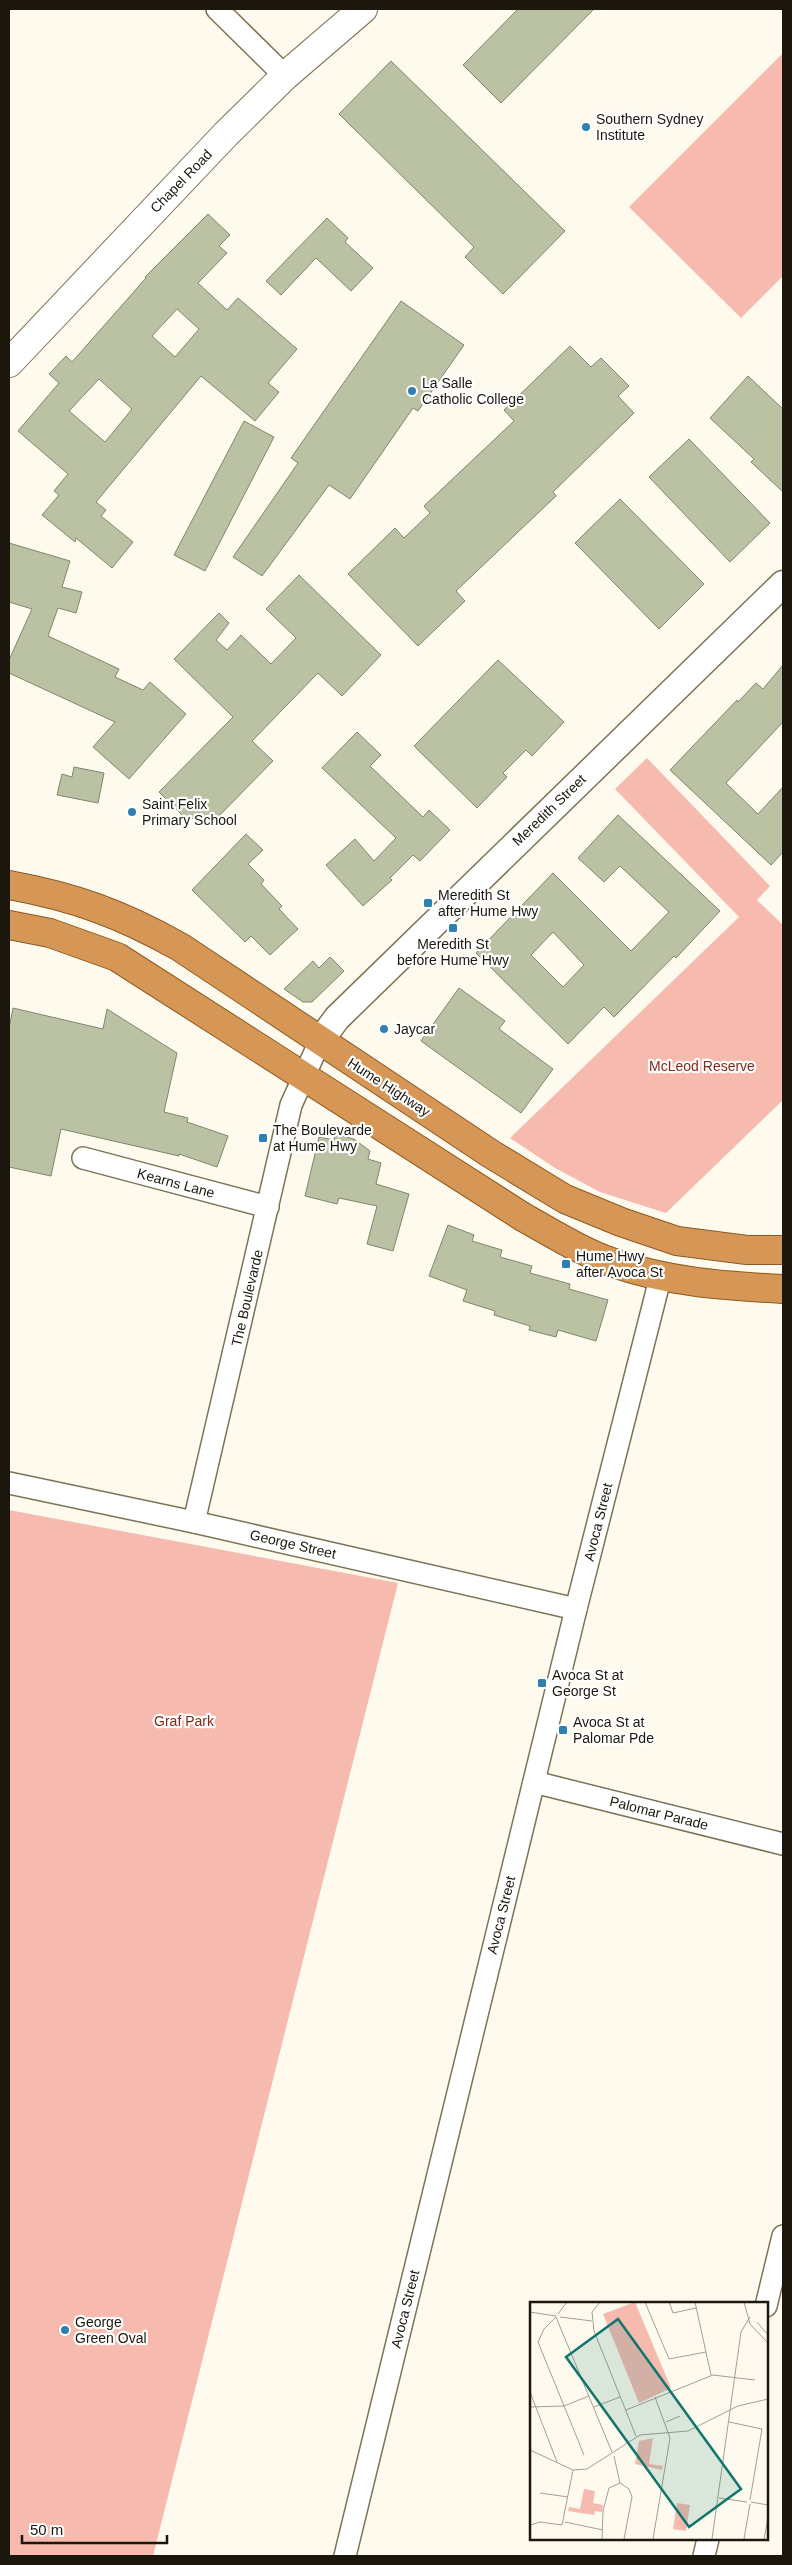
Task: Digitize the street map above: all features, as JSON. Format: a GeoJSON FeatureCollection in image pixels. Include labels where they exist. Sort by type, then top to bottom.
{"type":"FeatureCollection","features":[{"type":"Feature","properties":{"kind":"highway","name":"Hume Highway"},"geometry":{"type":"LineString","coordinates":[[9,885],[75,899],[136,922],[180,947],[491,1154],[565,1199],[621,1222],[676,1241],[747,1250],[783,1250]]}},
{"type":"Feature","properties":{"kind":"highway"},"geometry":{"type":"LineString","coordinates":[[117,957],[136,922]]}},
{"type":"Feature","properties":{"kind":"highway"},"geometry":{"type":"LineString","coordinates":[[9,925],[50,933],[117,957],[523,1217],[571,1244],[612,1262],[693,1282],[732,1287],[783,1288]]}},
{"type":"Feature","properties":{"kind":"main road","name":"Chapel Road"},"geometry":{"type":"LineString","coordinates":[[9,363],[226,134],[286,76],[363,9]]}},
{"type":"Feature","properties":{"kind":"street"},"geometry":{"type":"LineString","coordinates":[[218,9],[286,76]]}},
{"type":"Feature","properties":{"kind":"street","name":"Meredith Street"},"geometry":{"type":"LineString","coordinates":[[320,1041],[337,1018],[783,584]]}},
{"type":"Feature","properties":{"kind":"street","name":"The Boulevarde"},"geometry":{"type":"LineString","coordinates":[[194,1522],[291,1105],[320,1041]]}},
{"type":"Feature","properties":{"kind":"street","name":"Kearns Lane"},"geometry":{"type":"LineString","coordinates":[[83,1158],[268,1207]]}},
{"type":"Feature","properties":{"kind":"street","name":"Avoca Street"},"geometry":{"type":"LineString","coordinates":[[345,2556],[576,1609],[661,1275]]}},
{"type":"Feature","properties":{"kind":"street","name":"George Street"},"geometry":{"type":"LineString","coordinates":[[9,1483],[194,1522],[576,1609]]}},
{"type":"Feature","properties":{"kind":"street","name":"Palomar Parade"},"geometry":{"type":"LineString","coordinates":[[534,1782],[783,1844]]}},
{"type":"Feature","properties":{"kind":"street"},"geometry":{"type":"LineString","coordinates":[[767,2302],[783,2236]]}},
{"type":"Feature","properties":{"kind":"street"},"geometry":{"type":"LineString","coordinates":[[704,2556],[708,2540]]}},
{"type":"Feature","properties":{"kind":"green space"},"geometry":{"type":"Polygon","coordinates":[[[783,53],[783,276],[741,318],[629,207],[783,53]]]}},
{"type":"Feature","properties":{"kind":"green space","name":"McLeod Reserve"},"geometry":{"type":"Polygon","coordinates":[[[647,758],[770,886],[757,900],[783,925],[783,1100],[666,1213],[600,1192],[555,1168],[510,1138],[739,917],[615,789],[647,758]]]}},
{"type":"Feature","properties":{"kind":"green space","name":"Graf Park"},"geometry":{"type":"Polygon","coordinates":[[[9,1510],[398,1583],[153,2556],[9,2556],[9,1510]]]}},
{"type":"Feature","properties":{"kind":"building"},"geometry":{"type":"Polygon","coordinates":[[[518,9],[594,9],[501,103],[463,65],[518,9]]]}},
{"type":"Feature","properties":{"kind":"building"},"geometry":{"type":"Polygon","coordinates":[[[391,61],[565,231],[503,294],[465,257],[474,247],[339,114],[391,61]]]}},
{"type":"Feature","properties":{"kind":"building"},"geometry":{"type":"Polygon","coordinates":[[[208,214],[230,235],[219,246],[227,253],[198,283],[227,310],[238,298],[297,349],[268,383],[279,392],[255,421],[201,376],[96,502],[106,510],[101,516],[133,542],[112,568],[76,538],[75,542],[42,515],[59,495],[54,491],[68,474],[18,431],[59,383],[49,374],[66,356],[72,362],[145,277],[208,214]],[[177,309],[152,336],[175,357],[199,329],[177,309]],[[99,379],[69,411],[105,442],[132,409],[99,379]]]}},
{"type":"Feature","properties":{"kind":"building"},"geometry":{"type":"Polygon","coordinates":[[[327,218],[348,238],[345,242],[373,268],[351,291],[316,258],[281,295],[266,281],[327,218]]]}},
{"type":"Feature","properties":{"kind":"building"},"geometry":{"type":"Polygon","coordinates":[[[401,301],[464,345],[418,411],[413,408],[350,499],[329,485],[262,576],[233,557],[298,463],[291,458],[401,301]]]}},
{"type":"Feature","properties":{"kind":"building"},"geometry":{"type":"Polygon","coordinates":[[[570,346],[591,367],[601,358],[629,386],[618,396],[634,413],[553,492],[556,496],[456,591],[465,601],[418,646],[348,574],[395,528],[404,538],[430,513],[424,506],[514,421],[504,410],[570,346]]]}},
{"type":"Feature","properties":{"kind":"building"},"geometry":{"type":"Polygon","coordinates":[[[748,376],[783,409],[783,492],[751,462],[754,459],[710,418],[748,376]]]}},
{"type":"Feature","properties":{"kind":"building"},"geometry":{"type":"Polygon","coordinates":[[[244,421],[274,437],[205,571],[174,555],[244,421]]]}},
{"type":"Feature","properties":{"kind":"building"},"geometry":{"type":"Polygon","coordinates":[[[689,439],[770,523],[730,562],[649,477],[689,439]]]}},
{"type":"Feature","properties":{"kind":"building"},"geometry":{"type":"Polygon","coordinates":[[[620,499],[704,584],[659,629],[575,543],[620,499]]]}},
{"type":"Feature","properties":{"kind":"building"},"geometry":{"type":"Polygon","coordinates":[[[9,543],[70,561],[62,587],[82,592],[76,613],[58,608],[48,636],[119,669],[115,677],[143,690],[150,682],[186,714],[129,779],[93,747],[115,722],[9,673],[9,660],[32,609],[9,602],[9,543]]]}},
{"type":"Feature","properties":{"kind":"building"},"geometry":{"type":"Polygon","coordinates":[[[299,575],[381,655],[342,696],[318,673],[252,741],[273,761],[211,824],[199,812],[189,822],[159,792],[233,717],[174,659],[219,613],[229,623],[216,640],[227,650],[241,635],[271,664],[296,638],[266,609],[299,575]]]}},
{"type":"Feature","properties":{"kind":"building"},"geometry":{"type":"Polygon","coordinates":[[[498,660],[564,722],[532,756],[526,750],[503,773],[507,777],[477,808],[414,746],[498,660]]]}},
{"type":"Feature","properties":{"kind":"building"},"geometry":{"type":"Polygon","coordinates":[[[783,665],[783,722],[726,783],[758,814],[783,787],[783,852],[771,865],[670,770],[737,700],[738,702],[756,683],[763,689],[783,665]]]}},
{"type":"Feature","properties":{"kind":"building"},"geometry":{"type":"Polygon","coordinates":[[[357,732],[381,755],[370,766],[423,817],[429,810],[450,830],[420,861],[413,855],[390,878],[392,880],[363,906],[326,865],[355,839],[374,861],[396,838],[322,768],[357,732]]]}},
{"type":"Feature","properties":{"kind":"building"},"geometry":{"type":"Polygon","coordinates":[[[74,767],[104,773],[98,803],[57,795],[62,774],[72,777],[74,767]]]}},
{"type":"Feature","properties":{"kind":"building"},"geometry":{"type":"Polygon","coordinates":[[[618,815],[720,911],[676,958],[674,956],[614,1017],[604,1007],[568,1044],[476,953],[553,873],[631,951],[669,912],[620,866],[604,882],[578,858],[618,815]],[[553,932],[531,955],[563,987],[584,965],[553,932]]]}},
{"type":"Feature","properties":{"kind":"building"},"geometry":{"type":"Polygon","coordinates":[[[246,834],[263,850],[248,864],[264,880],[261,884],[282,906],[279,909],[298,929],[270,955],[251,936],[245,942],[192,890],[246,834]]]}},
{"type":"Feature","properties":{"kind":"building"},"geometry":{"type":"Polygon","coordinates":[[[330,957],[344,971],[312,1002],[303,1002],[284,989],[313,961],[319,968],[330,957]]]}},
{"type":"Feature","properties":{"kind":"building"},"geometry":{"type":"Polygon","coordinates":[[[459,988],[505,1021],[499,1029],[553,1069],[521,1113],[421,1041],[459,988]]]}},
{"type":"Feature","properties":{"kind":"building"},"geometry":{"type":"Polygon","coordinates":[[[13,1008],[103,1029],[107,1009],[177,1053],[164,1112],[188,1118],[187,1122],[228,1136],[217,1167],[179,1154],[179,1156],[61,1129],[51,1176],[9,1167],[9,1028],[13,1008]]]}},
{"type":"Feature","properties":{"kind":"building"},"geometry":{"type":"Polygon","coordinates":[[[335,1134],[354,1139],[370,1151],[368,1159],[381,1163],[376,1184],[409,1194],[393,1251],[367,1244],[377,1206],[339,1198],[337,1204],[305,1196],[319,1137],[334,1140],[335,1134]]]}},
{"type":"Feature","properties":{"kind":"building"},"geometry":{"type":"Polygon","coordinates":[[[448,1225],[474,1235],[472,1241],[502,1250],[500,1257],[532,1266],[530,1273],[570,1284],[569,1289],[608,1300],[596,1341],[558,1330],[556,1337],[529,1330],[530,1326],[494,1315],[495,1311],[463,1301],[467,1290],[429,1276],[448,1225]]]}},
{"type":"Feature","properties":{"kind":"place","name":"Southern Sydney Institute"},"geometry":{"type":"Point","coordinates":[586,127]}},
{"type":"Feature","properties":{"kind":"place","name":"La Salle Catholic College"},"geometry":{"type":"Point","coordinates":[412,391]}},
{"type":"Feature","properties":{"kind":"place","name":"Saint Felix Primary School"},"geometry":{"type":"Point","coordinates":[132,812]}},
{"type":"Feature","properties":{"kind":"place","name":"Meredith St after Hume Hwy"},"geometry":{"type":"Point","coordinates":[428,903]}},
{"type":"Feature","properties":{"kind":"place","name":"Meredith St before Hume Hwy"},"geometry":{"type":"Point","coordinates":[453,928]}},
{"type":"Feature","properties":{"kind":"place","name":"Jaycar"},"geometry":{"type":"Point","coordinates":[384,1029]}},
{"type":"Feature","properties":{"kind":"place","name":"The Boulevarde at Hume Hwy"},"geometry":{"type":"Point","coordinates":[263,1138]}},
{"type":"Feature","properties":{"kind":"place","name":"Hume Hwy after Avoca St"},"geometry":{"type":"Point","coordinates":[566,1264]}},
{"type":"Feature","properties":{"kind":"place","name":"Avoca St at George St"},"geometry":{"type":"Point","coordinates":[542,1683]}},
{"type":"Feature","properties":{"kind":"place","name":"Avoca St at Palomar Pde"},"geometry":{"type":"Point","coordinates":[563,1730]}},
{"type":"Feature","properties":{"kind":"place","name":"George Green Oval"},"geometry":{"type":"Point","coordinates":[65,2330]}}]}
